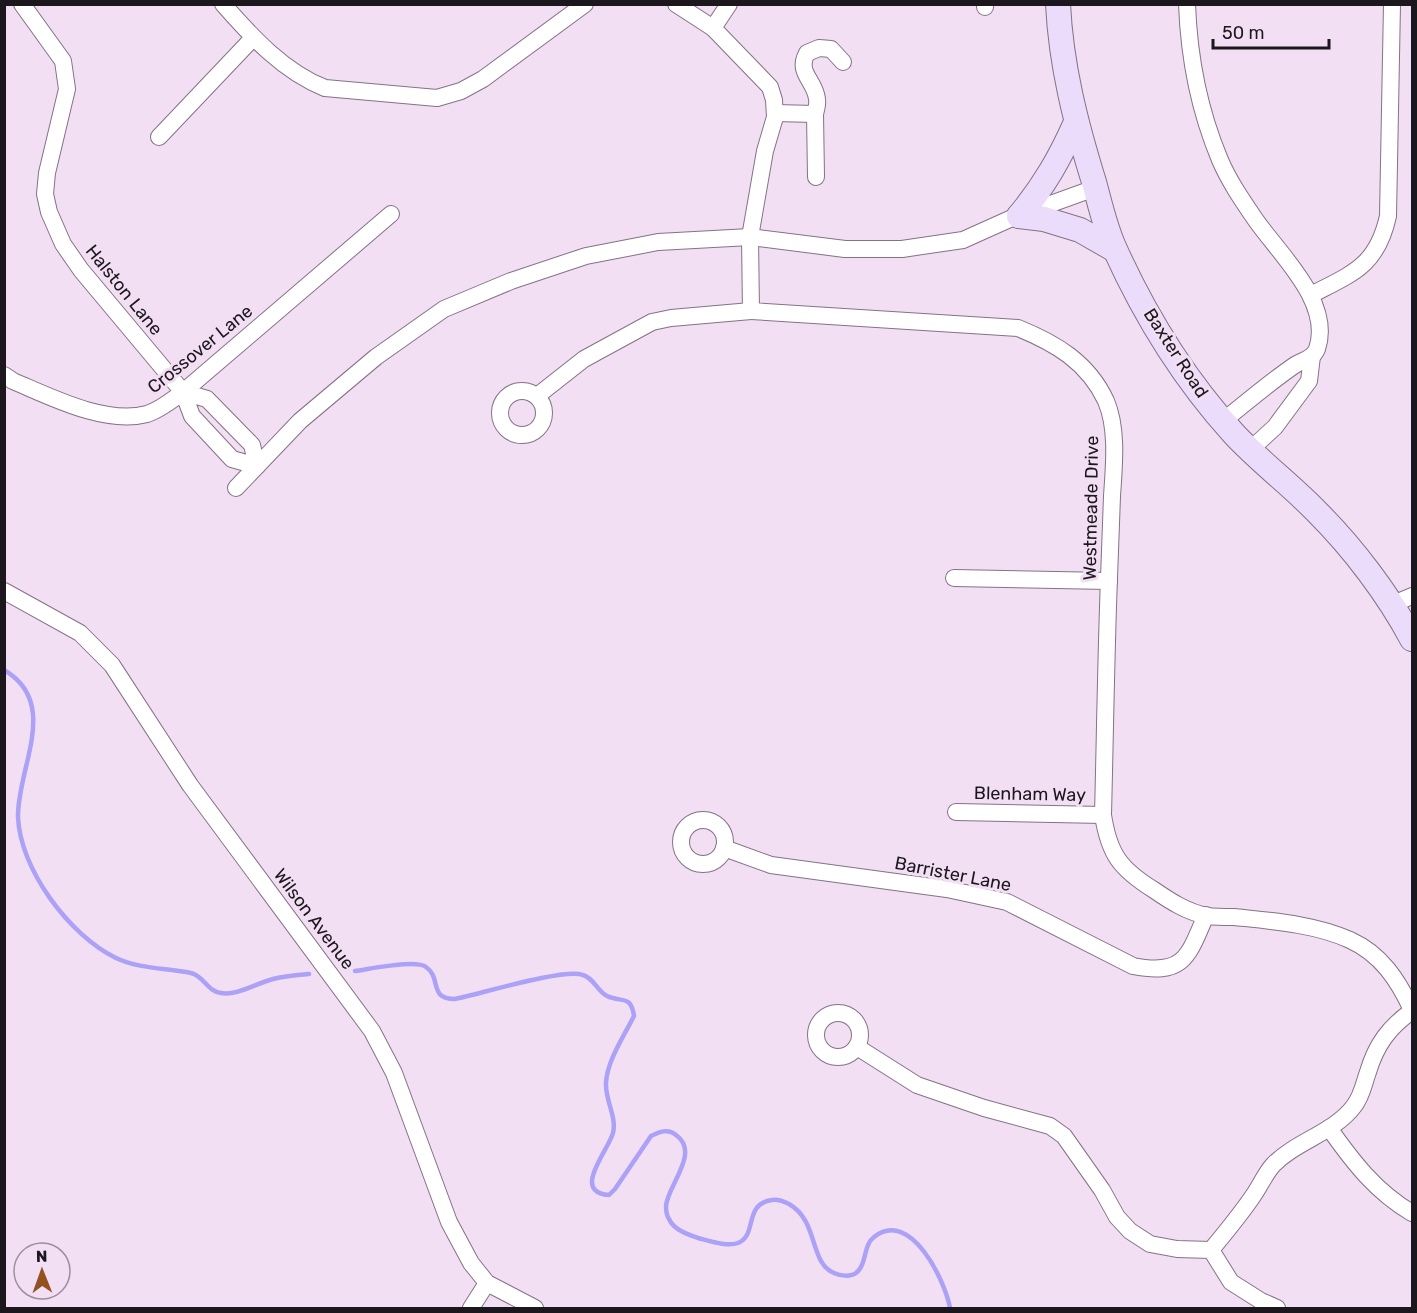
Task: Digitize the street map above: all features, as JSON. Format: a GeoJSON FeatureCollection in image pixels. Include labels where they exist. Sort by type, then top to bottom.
{"type":"FeatureCollection","features":[{"type":"Feature","properties":{"kind":"main road","name":"Baxter Road"},"geometry":{"type":"LineString","coordinates":[[1058,4],[1063,62],[1076,122],[1115,250],[1131,282],[1168,345],[1205,400],[1250,450],[1318,512],[1403,600],[1413,639]]}},
{"type":"Feature","properties":{"kind":"main road"},"geometry":{"type":"LineString","coordinates":[[1019,216],[1041,189],[1060,158],[1076,122]]}},
{"type":"Feature","properties":{"kind":"main road"},"geometry":{"type":"LineString","coordinates":[[1019,216],[1044,219],[1080,230],[1115,250]]}},
{"type":"Feature","properties":{"kind":"street","name":"Halston Lane"},"geometry":{"type":"LineString","coordinates":[[22,4],[63,61],[66,76],[67,89],[46,173],[45,194],[49,212],[63,244],[81,270],[183,392],[192,416],[232,459],[257,466],[252,445],[207,399],[183,392]]}},
{"type":"Feature","properties":{"kind":"street"},"geometry":{"type":"LineString","coordinates":[[223,4],[253,38],[309,82],[325,88],[437,98],[461,91],[483,79],[585,4]]}},
{"type":"Feature","properties":{"kind":"street"},"geometry":{"type":"LineString","coordinates":[[676,4],[713,28],[770,87],[774,100],[775,113],[765,151],[750,237],[751,311]]}},
{"type":"Feature","properties":{"kind":"street"},"geometry":{"type":"LineString","coordinates":[[713,28],[729,4]]}},
{"type":"Feature","properties":{"kind":"street"},"geometry":{"type":"LineString","coordinates":[[1187,4],[1192,68],[1200,104],[1220,160],[1236,191],[1311,295],[1319,320],[1316,350],[1312,356],[1309,381],[1275,427],[1250,450]]}},
{"type":"Feature","properties":{"kind":"street"},"geometry":{"type":"LineString","coordinates":[[1311,295],[1355,271],[1368,261],[1383,237],[1388,216],[1392,4]]}},
{"type":"Feature","properties":{"kind":"street"},"geometry":{"type":"LineString","coordinates":[[159,137],[253,38]]}},
{"type":"Feature","properties":{"kind":"street"},"geometry":{"type":"LineString","coordinates":[[816,177],[817,98],[803,61],[807,53],[819,48],[831,49],[843,62]]}},
{"type":"Feature","properties":{"kind":"street"},"geometry":{"type":"LineString","coordinates":[[775,113],[815,114]]}},
{"type":"Feature","properties":{"kind":"street"},"geometry":{"type":"LineString","coordinates":[[236,488],[300,421],[376,357],[444,309],[511,281],[586,256],[658,242],[750,237],[844,249],[902,249],[963,240],[1019,216],[1095,188]]}},
{"type":"Feature","properties":{"kind":"street","name":"Crossover Lane"},"geometry":{"type":"LineString","coordinates":[[4,375],[13,381],[94,413],[147,414],[162,407],[183,392],[391,214]]}},
{"type":"Feature","properties":{"kind":"street","name":"Westmeade Drive"},"geometry":{"type":"LineString","coordinates":[[537,396],[584,359],[652,322],[671,318],[751,311],[1018,328],[1048,340],[1062,349],[1089,375],[1106,402],[1112,427],[1114,457],[1103,815],[1107,839],[1124,868],[1136,880],[1177,905],[1206,915],[1316,928],[1351,941],[1381,961],[1400,984],[1413,1010]]}},
{"type":"Feature","properties":{"kind":"street"},"geometry":{"type":"LineString","coordinates":[[1223,421],[1296,364],[1312,356]]}},
{"type":"Feature","properties":{"kind":"street"},"geometry":{"type":"LineString","coordinates":[[954,578],[1109,581]]}},
{"type":"Feature","properties":{"kind":"street","name":"Wilson Avenue"},"geometry":{"type":"LineString","coordinates":[[4,591],[80,633],[112,665],[190,785],[372,1031],[394,1072],[449,1222],[471,1263],[487,1283],[535,1308]]}},
{"type":"Feature","properties":{"kind":"street","name":"Blenham Way"},"geometry":{"type":"LineString","coordinates":[[956,812],[1103,815]]}},
{"type":"Feature","properties":{"kind":"street","name":"Barrister Lane"},"geometry":{"type":"LineString","coordinates":[[724,848],[771,865],[947,889],[1007,902],[1134,966],[1150,969],[1166,969],[1180,964],[1191,949],[1206,915]]}},
{"type":"Feature","properties":{"kind":"street"},"geometry":{"type":"LineString","coordinates":[[1211,1250],[1234,1223],[1273,1165],[1303,1143],[1329,1128],[1354,1106],[1362,1092],[1376,1049],[1396,1022],[1413,1010]]}},
{"type":"Feature","properties":{"kind":"street"},"geometry":{"type":"LineString","coordinates":[[857,1047],[917,1085],[984,1108],[1050,1126],[1064,1136],[1102,1190],[1117,1216],[1130,1231],[1150,1244],[1177,1249],[1211,1250]]}},
{"type":"Feature","properties":{"kind":"street"},"geometry":{"type":"LineString","coordinates":[[1329,1128],[1353,1164],[1388,1198],[1413,1213]]}},
{"type":"Feature","properties":{"kind":"street"},"geometry":{"type":"LineString","coordinates":[[1211,1250],[1231,1282],[1277,1308]]}},
{"type":"Feature","properties":{"kind":"street"},"geometry":{"type":"LineString","coordinates":[[471,1308],[487,1283]]}},
{"type":"Feature","properties":{"kind":"waterway"},"geometry":{"type":"LineString","coordinates":[[4,670],[21,684],[30,700],[33,718],[32,738],[19,798],[18,817],[21,837],[37,878],[50,898],[81,934],[98,947],[125,962],[191,973],[213,990],[221,993],[240,991],[278,978],[309,974]]}},
{"type":"Feature","properties":{"kind":"waterway"},"geometry":{"type":"LineString","coordinates":[[355,971],[403,964],[421,965],[431,972],[441,996],[455,999],[558,975],[573,974],[587,977],[607,996],[628,1002],[633,1009],[634,1016],[609,1066],[607,1075],[606,1089],[614,1127],[592,1179],[593,1187],[598,1192],[609,1195],[651,1136],[667,1131],[676,1135],[683,1142],[685,1151],[681,1170],[666,1206],[668,1218],[677,1229],[713,1242],[738,1243],[748,1233],[757,1207],[772,1200],[780,1200],[799,1211],[826,1268],[845,1276],[854,1274],[862,1265],[868,1245],[874,1237],[888,1231],[901,1232],[913,1240],[934,1266],[950,1308]]}}]}
